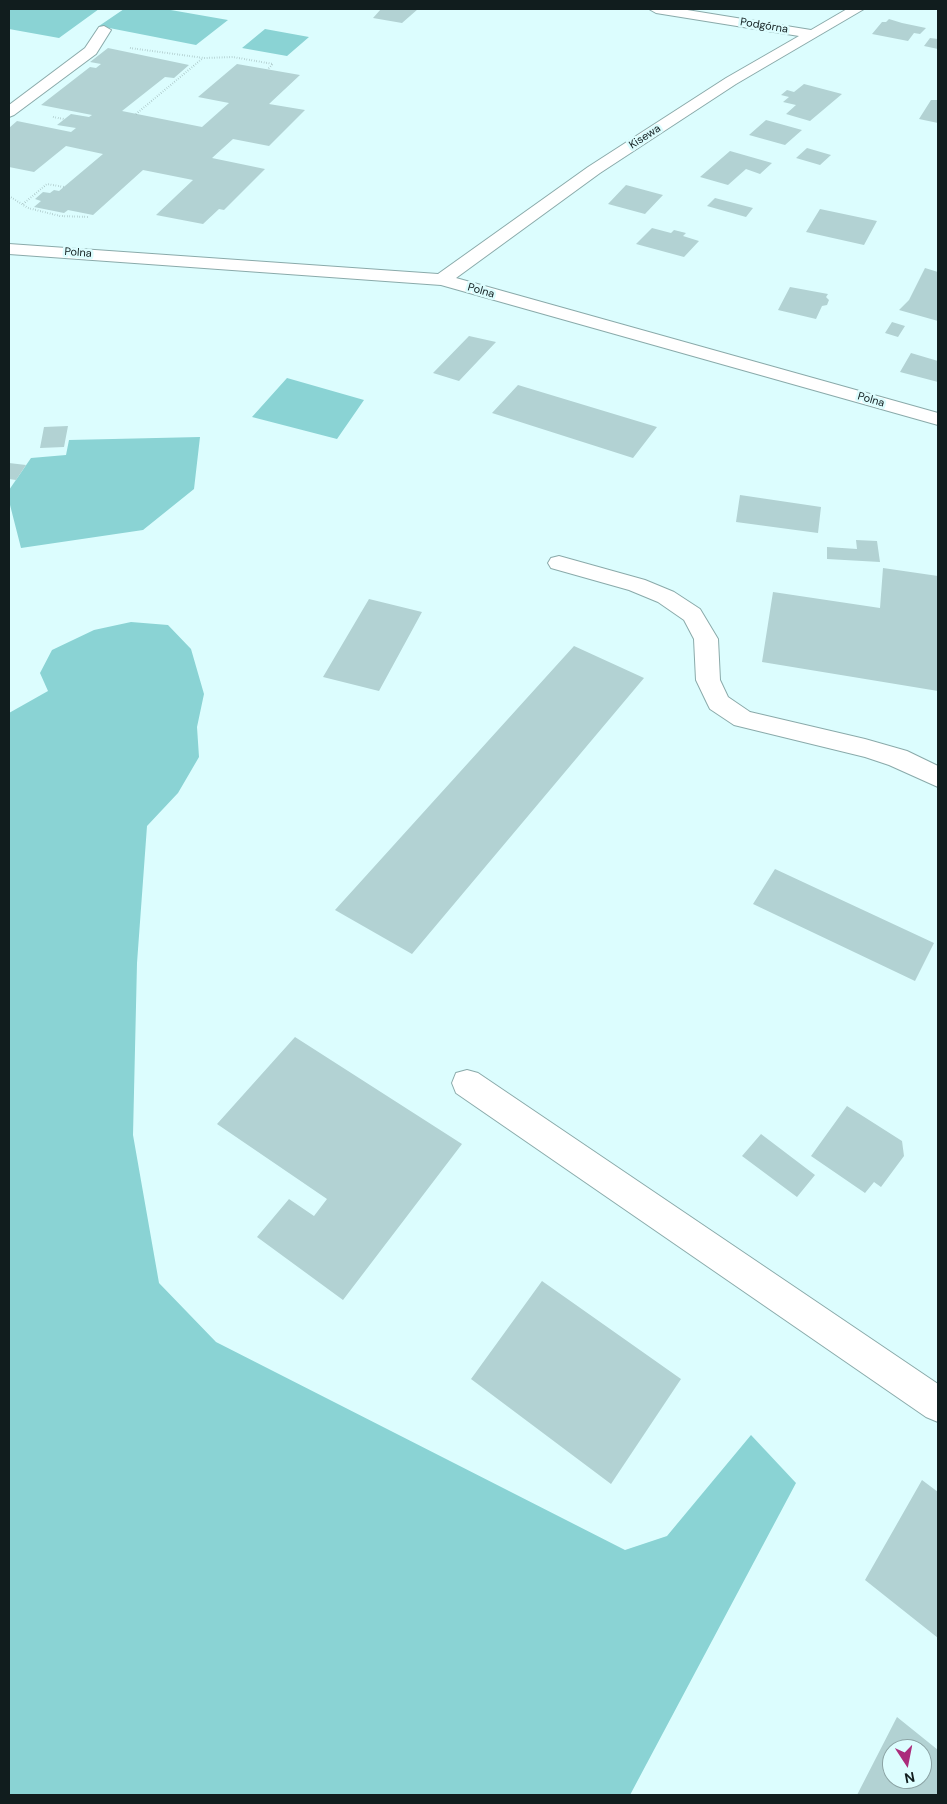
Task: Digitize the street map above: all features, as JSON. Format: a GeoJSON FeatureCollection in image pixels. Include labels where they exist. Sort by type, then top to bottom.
{"type":"FeatureCollection","features":[{"type":"Feature","properties":{"kind":"street","name":"Podgórna"},"geometry":{"type":"LineString","coordinates":[[656,9],[812,34]]}},
{"type":"Feature","properties":{"kind":"street","name":"Kisewa"},"geometry":{"type":"LineString","coordinates":[[442,280],[594,170],[731,81],[857,9]]}},
{"type":"Feature","properties":{"kind":"street"},"geometry":{"type":"LineString","coordinates":[[9,112],[91,51],[104,30]]}},
{"type":"Feature","properties":{"kind":"street","name":"Polna"},"geometry":{"type":"LineString","coordinates":[[9,249],[442,280],[938,419]]}},
{"type":"Feature","properties":{"kind":"street"},"geometry":{"type":"LineString","coordinates":[[559,563],[637,584],[666,597],[692,615],[706,639],[708,680],[718,704],[743,719],[865,748],[898,758],[938,777]]}},
{"type":"Feature","properties":{"kind":"street"},"geometry":{"type":"LineString","coordinates":[[467,1083],[938,1405]]}},
{"type":"Feature","properties":{"kind":"path"},"geometry":{"type":"LineString","coordinates":[[96,43],[204,58],[233,58],[273,64],[268,69]]}},
{"type":"Feature","properties":{"kind":"path"},"geometry":{"type":"LineString","coordinates":[[136,114],[204,58]]}},
{"type":"Feature","properties":{"kind":"path"},"geometry":{"type":"LineString","coordinates":[[23,204],[47,184],[64,187]]}},
{"type":"Feature","properties":{"kind":"path"},"geometry":{"type":"LineString","coordinates":[[9,196],[23,204],[60,216],[89,217]]}},
{"type":"Feature","properties":{"kind":"shaded area"},"geometry":{"type":"Polygon","coordinates":[[[9,9],[99,9],[59,38],[9,29],[9,9]]]}},
{"type":"Feature","properties":{"kind":"shaded area"},"geometry":{"type":"Polygon","coordinates":[[[124,9],[165,9],[228,20],[196,45],[99,26],[124,9]]]}},
{"type":"Feature","properties":{"kind":"shaded area"},"geometry":{"type":"Polygon","coordinates":[[[265,29],[309,37],[287,56],[242,48],[265,29]]]}},
{"type":"Feature","properties":{"kind":"shaded area"},"geometry":{"type":"Polygon","coordinates":[[[287,378],[364,400],[337,439],[252,417],[287,378]]]}},
{"type":"Feature","properties":{"kind":"shaded area"},"geometry":{"type":"Polygon","coordinates":[[[200,437],[194,489],[143,530],[21,548],[9,501],[9,490],[31,458],[66,455],[69,440],[200,437]]]}},
{"type":"Feature","properties":{"kind":"shaded area"},"geometry":{"type":"Polygon","coordinates":[[[131,622],[168,625],[191,649],[204,694],[197,727],[199,757],[178,793],[147,826],[137,963],[133,1135],[159,1283],[216,1342],[625,1550],[667,1536],[751,1435],[796,1483],[630,1795],[9,1795],[9,713],[48,691],[40,673],[52,650],[94,630],[131,622]]]}},
{"type":"Feature","properties":{"kind":"building"},"geometry":{"type":"Polygon","coordinates":[[[381,9],[418,9],[402,23],[373,18],[381,9]]]}},
{"type":"Feature","properties":{"kind":"building"},"geometry":{"type":"Polygon","coordinates":[[[889,19],[926,28],[920,34],[914,33],[908,41],[872,34],[882,22],[886,22],[889,19]]]}},
{"type":"Feature","properties":{"kind":"building"},"geometry":{"type":"Polygon","coordinates":[[[930,38],[938,39],[938,49],[924,46],[930,38]]]}},
{"type":"Feature","properties":{"kind":"building"},"geometry":{"type":"Polygon","coordinates":[[[108,48],[189,65],[174,78],[165,77],[122,111],[202,127],[229,103],[198,97],[237,64],[300,75],[269,104],[305,110],[269,146],[233,139],[212,158],[265,169],[224,210],[219,209],[203,224],[156,215],[193,180],[143,170],[93,215],[68,210],[64,213],[34,207],[41,201],[35,199],[43,192],[59,191],[103,154],[66,146],[34,172],[9,167],[9,128],[17,121],[71,132],[76,128],[57,125],[71,114],[89,117],[92,115],[41,105],[90,67],[96,68],[101,64],[90,62],[108,48]]]}},
{"type":"Feature","properties":{"kind":"building"},"geometry":{"type":"Polygon","coordinates":[[[804,84],[842,94],[810,121],[786,114],[796,105],[783,102],[789,97],[781,95],[787,90],[794,92],[804,84]]]}},
{"type":"Feature","properties":{"kind":"building"},"geometry":{"type":"Polygon","coordinates":[[[931,100],[938,100],[938,123],[919,119],[931,100]]]}},
{"type":"Feature","properties":{"kind":"building"},"geometry":{"type":"Polygon","coordinates":[[[766,120],[802,130],[785,145],[749,135],[766,120]]]}},
{"type":"Feature","properties":{"kind":"building"},"geometry":{"type":"Polygon","coordinates":[[[807,148],[831,155],[820,165],[796,158],[807,148]]]}},
{"type":"Feature","properties":{"kind":"building"},"geometry":{"type":"Polygon","coordinates":[[[730,151],[772,163],[760,174],[746,169],[728,185],[700,177],[730,151]]]}},
{"type":"Feature","properties":{"kind":"building"},"geometry":{"type":"Polygon","coordinates":[[[626,185],[663,195],[645,214],[608,204],[626,185]]]}},
{"type":"Feature","properties":{"kind":"building"},"geometry":{"type":"Polygon","coordinates":[[[715,198],[753,208],[746,217],[707,206],[715,198]]]}},
{"type":"Feature","properties":{"kind":"building"},"geometry":{"type":"Polygon","coordinates":[[[820,209],[877,221],[864,245],[806,232],[820,209]]]}},
{"type":"Feature","properties":{"kind":"building"},"geometry":{"type":"Polygon","coordinates":[[[652,228],[671,233],[674,230],[686,233],[683,236],[699,241],[684,257],[636,244],[652,228]]]}},
{"type":"Feature","properties":{"kind":"building"},"geometry":{"type":"Polygon","coordinates":[[[925,268],[938,272],[938,321],[899,310],[909,300],[925,268]]]}},
{"type":"Feature","properties":{"kind":"building"},"geometry":{"type":"Polygon","coordinates":[[[790,287],[828,294],[826,297],[829,300],[827,305],[822,306],[816,319],[778,310],[790,287]]]}},
{"type":"Feature","properties":{"kind":"building"},"geometry":{"type":"Polygon","coordinates":[[[892,322],[905,326],[898,337],[885,333],[892,322]]]}},
{"type":"Feature","properties":{"kind":"building"},"geometry":{"type":"Polygon","coordinates":[[[469,336],[496,342],[459,381],[433,373],[469,336]]]}},
{"type":"Feature","properties":{"kind":"building"},"geometry":{"type":"Polygon","coordinates":[[[911,353],[938,361],[938,382],[900,372],[911,353]]]}},
{"type":"Feature","properties":{"kind":"building"},"geometry":{"type":"Polygon","coordinates":[[[518,385],[657,427],[633,458],[492,413],[518,385]]]}},
{"type":"Feature","properties":{"kind":"building"},"geometry":{"type":"Polygon","coordinates":[[[68,426],[64,447],[40,448],[44,427],[68,426]]]}},
{"type":"Feature","properties":{"kind":"building"},"geometry":{"type":"Polygon","coordinates":[[[9,463],[26,465],[16,480],[9,479],[9,463]]]}},
{"type":"Feature","properties":{"kind":"building"},"geometry":{"type":"Polygon","coordinates":[[[740,495],[821,507],[818,533],[736,522],[740,495]]]}},
{"type":"Feature","properties":{"kind":"building"},"geometry":{"type":"Polygon","coordinates":[[[856,540],[877,541],[880,562],[827,559],[827,547],[857,549],[856,540]]]}},
{"type":"Feature","properties":{"kind":"building"},"geometry":{"type":"Polygon","coordinates":[[[883,568],[938,576],[938,691],[762,662],[773,592],[880,608],[883,568]]]}},
{"type":"Feature","properties":{"kind":"building"},"geometry":{"type":"Polygon","coordinates":[[[369,599],[422,612],[379,691],[323,677],[369,599]]]}},
{"type":"Feature","properties":{"kind":"building"},"geometry":{"type":"Polygon","coordinates":[[[574,646],[644,678],[412,954],[335,910],[574,646]]]}},
{"type":"Feature","properties":{"kind":"building"},"geometry":{"type":"Polygon","coordinates":[[[775,869],[934,943],[915,981],[753,904],[775,869]]]}},
{"type":"Feature","properties":{"kind":"building"},"geometry":{"type":"Polygon","coordinates":[[[295,1037],[462,1144],[343,1300],[257,1237],[289,1199],[314,1216],[327,1199],[217,1124],[295,1037]]]}},
{"type":"Feature","properties":{"kind":"building"},"geometry":{"type":"Polygon","coordinates":[[[847,1106],[902,1141],[904,1156],[881,1187],[874,1182],[865,1193],[811,1156],[847,1106]]]}},
{"type":"Feature","properties":{"kind":"building"},"geometry":{"type":"Polygon","coordinates":[[[761,1134],[815,1175],[797,1197],[742,1156],[761,1134]]]}},
{"type":"Feature","properties":{"kind":"building"},"geometry":{"type":"Polygon","coordinates":[[[542,1281],[681,1379],[611,1484],[471,1379],[542,1281]]]}},
{"type":"Feature","properties":{"kind":"building"},"geometry":{"type":"Polygon","coordinates":[[[922,1480],[938,1492],[938,1638],[865,1580],[922,1480]]]}},
{"type":"Feature","properties":{"kind":"building"},"geometry":{"type":"Polygon","coordinates":[[[897,1717],[924,1739],[886,1739],[897,1717]]]}},
{"type":"Feature","properties":{"kind":"building"},"geometry":{"type":"Polygon","coordinates":[[[932,1745],[938,1750],[938,1795],[857,1795],[882,1746],[882,1789],[932,1789],[932,1745]]]}}]}
